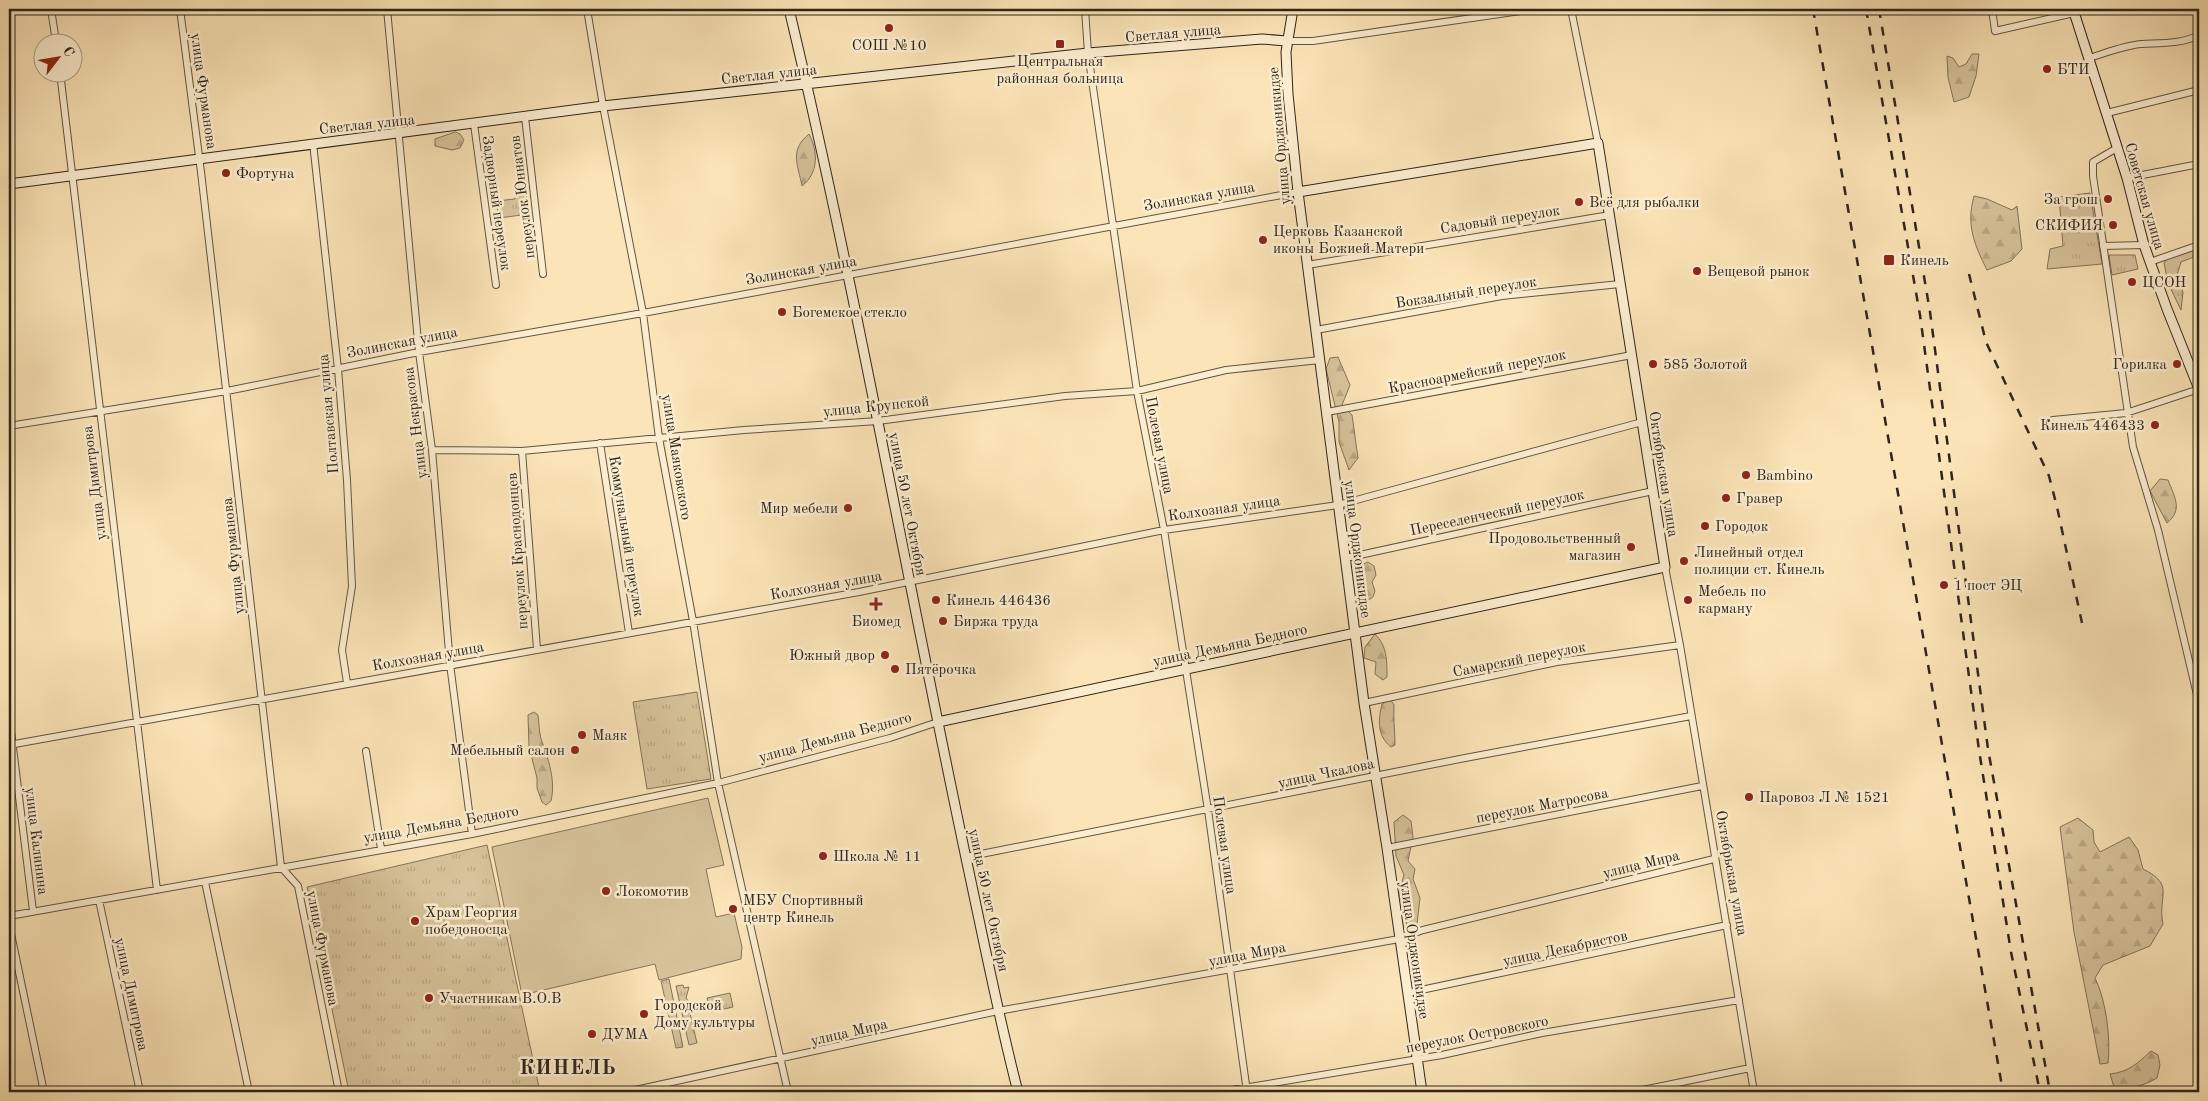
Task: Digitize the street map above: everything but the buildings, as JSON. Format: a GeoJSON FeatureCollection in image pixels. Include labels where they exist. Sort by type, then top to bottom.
{"type":"FeatureCollection","features":[{"type":"Feature","properties":{"kind":"main road","name":"улица 50 лет Октября"},"geometry":{"type":"LineString","coordinates":[[789,9],[808,83],[849,275],[909,582],[998,1011],[1018,1092]]}},
{"type":"Feature","properties":{"kind":"main road","name":"улица Орджоникидзе"},"geometry":{"type":"LineString","coordinates":[[1293,9],[1287,41],[1288,94],[1306,265],[1364,702],[1422,1092]]}},
{"type":"Feature","properties":{"kind":"main road","name":"Советская улица"},"geometry":{"type":"LineString","coordinates":[[2074,11],[2127,178],[2144,245],[2199,389]]}},
{"type":"Feature","properties":{"kind":"main road","name":"Светлая улица"},"geometry":{"type":"LineString","coordinates":[[9,184],[200,160],[313,143],[399,135],[603,106],[808,83],[1088,53],[1262,39],[1287,41]]}},
{"type":"Feature","properties":{"kind":"main road","name":"Золинская улица"},"geometry":{"type":"LineString","coordinates":[[1298,192],[1598,143]]}},
{"type":"Feature","properties":{"kind":"main road","name":"Октябрьская улица"},"geometry":{"type":"LineString","coordinates":[[1598,143],[1665,567]]}},
{"type":"Feature","properties":{"kind":"main road","name":"улица Демьяна Бедного"},"geometry":{"type":"LineString","coordinates":[[938,722],[1184,668],[1665,567]]}},
{"type":"Feature","properties":{"kind":"street"},"geometry":{"type":"LineString","coordinates":[[51,9],[54,32]]}},
{"type":"Feature","properties":{"kind":"street","name":"улица Фурманова"},"geometry":{"type":"LineString","coordinates":[[180,9],[200,160],[281,867],[298,886],[339,1092]]}},
{"type":"Feature","properties":{"kind":"street","name":"улица Некрасова"},"geometry":{"type":"LineString","coordinates":[[387,9],[419,352],[432,450],[450,664],[472,834]]}},
{"type":"Feature","properties":{"kind":"street","name":"улица Маяковского"},"geometry":{"type":"LineString","coordinates":[[587,9],[603,106],[643,313],[659,438],[693,621],[718,783],[781,1060]]}},
{"type":"Feature","properties":{"kind":"street","name":"Полевая улица"},"geometry":{"type":"LineString","coordinates":[[1085,9],[1088,53],[1136,391],[1164,530],[1184,668],[1208,810],[1247,1090]]}},
{"type":"Feature","properties":{"kind":"street","name":"Светлая улица"},"geometry":{"type":"LineString","coordinates":[[1287,41],[1313,42],[1534,9]]}},
{"type":"Feature","properties":{"kind":"street","name":"Октябрьская улица"},"geometry":{"type":"LineString","coordinates":[[1571,9],[1598,143]]}},
{"type":"Feature","properties":{"kind":"street"},"geometry":{"type":"LineString","coordinates":[[1992,9],[1995,31],[2074,11]]}},
{"type":"Feature","properties":{"kind":"street"},"geometry":{"type":"LineString","coordinates":[[2089,58],[2141,44],[2158,45],[2192,39],[2199,35]]}},
{"type":"Feature","properties":{"kind":"street","name":"улица Димитрова"},"geometry":{"type":"LineString","coordinates":[[61,82],[98,412],[157,890]]}},
{"type":"Feature","properties":{"kind":"street"},"geometry":{"type":"LineString","coordinates":[[2107,113],[2199,90]]}},
{"type":"Feature","properties":{"kind":"street","name":"переулок Юннатов"},"geometry":{"type":"LineString","coordinates":[[525,117],[543,274]]}},
{"type":"Feature","properties":{"kind":"street","name":"Задворный переулок"},"geometry":{"type":"LineString","coordinates":[[474,124],[496,285]]}},
{"type":"Feature","properties":{"kind":"street","name":"Полтавская улица"},"geometry":{"type":"LineString","coordinates":[[313,143],[338,369],[352,586],[342,650],[348,683]]}},
{"type":"Feature","properties":{"kind":"street"},"geometry":{"type":"LineString","coordinates":[[2117,148],[2092,162],[2092,176],[2126,413],[2133,448],[2158,530],[2199,703]]}},
{"type":"Feature","properties":{"kind":"street"},"geometry":{"type":"LineString","coordinates":[[2127,178],[2199,164]]}},
{"type":"Feature","properties":{"kind":"street","name":"Золинская улица"},"geometry":{"type":"LineString","coordinates":[[9,426],[227,391],[419,352],[643,313],[1298,192]]}},
{"type":"Feature","properties":{"kind":"street","name":"Садовый переулок"},"geometry":{"type":"LineString","coordinates":[[1306,265],[1610,215]]}},
{"type":"Feature","properties":{"kind":"street"},"geometry":{"type":"LineString","coordinates":[[2103,246],[2144,245]]}},
{"type":"Feature","properties":{"kind":"street"},"geometry":{"type":"LineString","coordinates":[[2150,262],[2199,245]]}},
{"type":"Feature","properties":{"kind":"street","name":"Вокзальный переулок"},"geometry":{"type":"LineString","coordinates":[[1316,330],[1502,296],[1620,284]]}},
{"type":"Feature","properties":{"kind":"street","name":"Красноармейский переулок"},"geometry":{"type":"LineString","coordinates":[[1327,412],[1632,355]]}},
{"type":"Feature","properties":{"kind":"street","name":"улица Крупской"},"geometry":{"type":"LineString","coordinates":[[432,450],[522,451],[878,421],[1065,396],[1136,391],[1226,370],[1320,360]]}},
{"type":"Feature","properties":{"kind":"street"},"geometry":{"type":"LineString","coordinates":[[2053,420],[2126,413],[2199,389]]}},
{"type":"Feature","properties":{"kind":"street","name":"Колхозная улица"},"geometry":{"type":"LineString","coordinates":[[10,745],[262,701],[450,664],[909,582],[1164,530],[1338,504],[1642,422]]}},
{"type":"Feature","properties":{"kind":"street","name":"Коммунальный переулок"},"geometry":{"type":"LineString","coordinates":[[600,443],[630,633]]}},
{"type":"Feature","properties":{"kind":"street","name":"переулок Краснодонцев"},"geometry":{"type":"LineString","coordinates":[[522,451],[537,649]]}},
{"type":"Feature","properties":{"kind":"street","name":"Переселенческий переулок"},"geometry":{"type":"LineString","coordinates":[[1346,558],[1653,491]]}},
{"type":"Feature","properties":{"kind":"street","name":"Октябрьская улица"},"geometry":{"type":"LineString","coordinates":[[1665,567],[1680,645],[1714,859],[1728,925],[1754,1092]]}},
{"type":"Feature","properties":{"kind":"street","name":"Самарский переулок"},"geometry":{"type":"LineString","coordinates":[[1364,702],[1557,662],[1680,645]]}},
{"type":"Feature","properties":{"kind":"street","name":"улица Калинина"},"geometry":{"type":"LineString","coordinates":[[9,715],[10,745],[33,911]]}},
{"type":"Feature","properties":{"kind":"street","name":"улица Чкалова"},"geometry":{"type":"LineString","coordinates":[[966,857],[1690,716]]}},
{"type":"Feature","properties":{"kind":"street","name":"улица Демьяна Бедного"},"geometry":{"type":"LineString","coordinates":[[9,916],[472,834],[718,783],[890,738],[938,722]]}},
{"type":"Feature","properties":{"kind":"street"},"geometry":{"type":"LineString","coordinates":[[366,751],[380,849]]}},
{"type":"Feature","properties":{"kind":"street","name":"переулок Матросова"},"geometry":{"type":"LineString","coordinates":[[1387,848],[1702,786]]}},
{"type":"Feature","properties":{"kind":"street","name":"улица Мира"},"geometry":{"type":"LineString","coordinates":[[626,1092],[781,1060],[998,1011],[1399,939],[1432,928],[1714,859]]}},
{"type":"Feature","properties":{"kind":"street"},"geometry":{"type":"LineString","coordinates":[[205,882],[248,1092]]}},
{"type":"Feature","properties":{"kind":"street","name":"улица Димитрова"},"geometry":{"type":"LineString","coordinates":[[99,900],[140,1092]]}},
{"type":"Feature","properties":{"kind":"street"},"geometry":{"type":"LineString","coordinates":[[9,924],[44,1092]]}},
{"type":"Feature","properties":{"kind":"street","name":"улица Декабристов"},"geometry":{"type":"LineString","coordinates":[[1407,993],[1728,925]]}},
{"type":"Feature","properties":{"kind":"street","name":"переулок Островского"},"geometry":{"type":"LineString","coordinates":[[1219,1092],[1247,1090],[1542,1034],[1739,1000]]}},
{"type":"Feature","properties":{"kind":"street"},"geometry":{"type":"LineString","coordinates":[[781,1060],[788,1092]]}},
{"type":"Feature","properties":{"kind":"street"},"geometry":{"type":"LineString","coordinates":[[1633,1092],[1750,1068]]}},
{"type":"Feature","properties":{"kind":"green space"},"geometry":{"type":"Polygon","coordinates":[[[1972,54],[1979,54],[1976,76],[1969,97],[1954,102],[1948,77],[1947,56],[1953,58],[1959,67],[1966,64],[1972,54]]]}},
{"type":"Feature","properties":{"kind":"green space"},"geometry":{"type":"Polygon","coordinates":[[[455,132],[460,134],[464,140],[460,148],[452,150],[435,146],[435,139],[455,132]]]}},
{"type":"Feature","properties":{"kind":"green space"},"geometry":{"type":"Polygon","coordinates":[[[809,134],[814,147],[815,162],[812,175],[802,186],[796,158],[799,146],[809,134]]]}},
{"type":"Feature","properties":{"kind":"green space"},"geometry":{"type":"Polygon","coordinates":[[[525,186],[529,214],[499,218],[496,201],[515,199],[514,187],[525,186]]]}},
{"type":"Feature","properties":{"kind":"green space"},"geometry":{"type":"Polygon","coordinates":[[[2090,193],[2102,264],[2047,269],[2050,249],[2063,246],[2059,197],[2090,193]]]}},
{"type":"Feature","properties":{"kind":"green space"},"geometry":{"type":"Polygon","coordinates":[[[1974,196],[1987,199],[2012,210],[2017,206],[2022,249],[2011,261],[1987,270],[1978,252],[1971,225],[1974,196]]]}},
{"type":"Feature","properties":{"kind":"green space"},"geometry":{"type":"Polygon","coordinates":[[[2199,245],[2199,255],[2181,262],[2177,275],[2183,292],[2181,310],[2168,283],[2164,263],[2170,254],[2199,245]]]}},
{"type":"Feature","properties":{"kind":"green space"},"geometry":{"type":"Polygon","coordinates":[[[2109,255],[2135,255],[2138,269],[2112,275],[2109,255]]]}},
{"type":"Feature","properties":{"kind":"green space"},"geometry":{"type":"Polygon","coordinates":[[[1338,357],[1350,385],[1342,405],[1352,415],[1358,458],[1349,470],[1339,442],[1339,422],[1326,369],[1330,358],[1338,357]]]}},
{"type":"Feature","properties":{"kind":"green space"},"geometry":{"type":"Polygon","coordinates":[[[2160,479],[2168,480],[2176,503],[2175,513],[2167,523],[2150,491],[2160,479]]]}},
{"type":"Feature","properties":{"kind":"green space"},"geometry":{"type":"Polygon","coordinates":[[[1368,562],[1374,566],[1376,575],[1372,582],[1375,591],[1373,597],[1361,605],[1360,568],[1361,565],[1368,562]]]}},
{"type":"Feature","properties":{"kind":"green space"},"geometry":{"type":"Polygon","coordinates":[[[1375,634],[1382,643],[1387,665],[1387,677],[1383,680],[1375,674],[1376,662],[1364,658],[1365,647],[1375,634]]]}},
{"type":"Feature","properties":{"kind":"green space"},"geometry":{"type":"Polygon","coordinates":[[[697,692],[711,779],[647,789],[633,702],[697,692]]]}},
{"type":"Feature","properties":{"kind":"green space"},"geometry":{"type":"Polygon","coordinates":[[[1390,699],[1394,705],[1395,740],[1395,745],[1391,747],[1383,738],[1379,722],[1382,704],[1390,699]]]}},
{"type":"Feature","properties":{"kind":"green space"},"geometry":{"type":"Polygon","coordinates":[[[534,712],[538,715],[540,736],[549,761],[552,777],[551,801],[546,805],[542,802],[537,788],[537,778],[529,747],[528,715],[534,712]]]}},
{"type":"Feature","properties":{"kind":"green space","name":"Локомотив"},"geometry":{"type":"Polygon","coordinates":[[[708,798],[724,865],[706,869],[716,917],[734,913],[742,947],[741,959],[659,980],[655,964],[522,995],[492,847],[708,798]]]}},
{"type":"Feature","properties":{"kind":"green space"},"geometry":{"type":"Polygon","coordinates":[[[1403,815],[1411,821],[1413,837],[1408,861],[1415,869],[1413,879],[1420,898],[1417,924],[1407,925],[1399,893],[1404,875],[1396,856],[1394,822],[1403,815]]]}},
{"type":"Feature","properties":{"kind":"green space"},"geometry":{"type":"Polygon","coordinates":[[[2078,818],[2093,830],[2094,842],[2100,852],[2129,837],[2138,850],[2143,869],[2159,880],[2163,892],[2163,924],[2150,946],[2103,965],[2095,978],[2105,1008],[2109,1043],[2108,1063],[2100,1064],[2074,932],[2060,827],[2078,818]]]}},
{"type":"Feature","properties":{"kind":"green space"},"geometry":{"type":"Polygon","coordinates":[[[487,845],[540,1092],[349,1092],[307,887],[487,845]]]}},
{"type":"Feature","properties":{"kind":"green space"},"geometry":{"type":"Polygon","coordinates":[[[669,979],[683,1047],[676,1048],[661,981],[669,979]]]}},
{"type":"Feature","properties":{"kind":"green space"},"geometry":{"type":"Polygon","coordinates":[[[683,985],[684,988],[689,987],[686,998],[693,1007],[689,1009],[697,1043],[689,1045],[676,986],[683,985]]]}},
{"type":"Feature","properties":{"kind":"green space"},"geometry":{"type":"Polygon","coordinates":[[[730,993],[733,1007],[711,1012],[707,998],[730,993]]]}},
{"type":"Feature","properties":{"kind":"green space"},"geometry":{"type":"Polygon","coordinates":[[[2151,1051],[2158,1055],[2160,1065],[2157,1078],[2136,1087],[2114,1087],[2110,1074],[2128,1069],[2151,1051]]]}},
{"type":"Feature","properties":{"kind":"railway"},"geometry":{"type":"LineString","coordinates":[[1813,9],[2003,1092]]}},
{"type":"Feature","properties":{"kind":"railway"},"geometry":{"type":"LineString","coordinates":[[1866,9],[1920,315],[1979,750],[2011,952],[2040,1092]]}},
{"type":"Feature","properties":{"kind":"railway"},"geometry":{"type":"LineString","coordinates":[[1879,9],[1930,312],[1988,749],[2050,1092]]}},
{"type":"Feature","properties":{"kind":"railway"},"geometry":{"type":"LineString","coordinates":[[1969,274],[1986,342],[2049,476],[2082,623]]}},
{"type":"Feature","properties":{"kind":"place","name":"СОШ №10"},"geometry":{"type":"Point","coordinates":[889,28]}},
{"type":"Feature","properties":{"kind":"place","name":"Центральная районная больница"},"geometry":{"type":"Point","coordinates":[1060,44]}},
{"type":"Feature","properties":{"kind":"place","name":"БТИ"},"geometry":{"type":"Point","coordinates":[2047,69]}},
{"type":"Feature","properties":{"kind":"place","name":"Фортуна"},"geometry":{"type":"Point","coordinates":[226,173]}},
{"type":"Feature","properties":{"kind":"place","name":"За грош"},"geometry":{"type":"Point","coordinates":[2108,199]}},
{"type":"Feature","properties":{"kind":"place","name":"Всё для рыбалки"},"geometry":{"type":"Point","coordinates":[1579,202]}},
{"type":"Feature","properties":{"kind":"place","name":"СКИФИЯ"},"geometry":{"type":"Point","coordinates":[2113,225]}},
{"type":"Feature","properties":{"kind":"place","name":"Церковь Казанской иконы Божией Матери"},"geometry":{"type":"Point","coordinates":[1263,240]}},
{"type":"Feature","properties":{"kind":"place","name":"Кинель"},"geometry":{"type":"Point","coordinates":[1889,260]}},
{"type":"Feature","properties":{"kind":"place","name":"Вещевой рынок"},"geometry":{"type":"Point","coordinates":[1697,271]}},
{"type":"Feature","properties":{"kind":"place","name":"ЦСОН"},"geometry":{"type":"Point","coordinates":[2132,282]}},
{"type":"Feature","properties":{"kind":"place","name":"Богемское стекло"},"geometry":{"type":"Point","coordinates":[782,312]}},
{"type":"Feature","properties":{"kind":"place","name":"585 Золотой"},"geometry":{"type":"Point","coordinates":[1653,364]}},
{"type":"Feature","properties":{"kind":"place","name":"Горилка"},"geometry":{"type":"Point","coordinates":[2177,364]}},
{"type":"Feature","properties":{"kind":"place","name":"Кинель 446433"},"geometry":{"type":"Point","coordinates":[2155,425]}},
{"type":"Feature","properties":{"kind":"place","name":"Bambino"},"geometry":{"type":"Point","coordinates":[1746,475]}},
{"type":"Feature","properties":{"kind":"place","name":"Гравер"},"geometry":{"type":"Point","coordinates":[1726,498]}},
{"type":"Feature","properties":{"kind":"place","name":"Мир мебели"},"geometry":{"type":"Point","coordinates":[848,508]}},
{"type":"Feature","properties":{"kind":"place","name":"Городок"},"geometry":{"type":"Point","coordinates":[1705,526]}},
{"type":"Feature","properties":{"kind":"place","name":"Продовольственный магазин"},"geometry":{"type":"Point","coordinates":[1631,547]}},
{"type":"Feature","properties":{"kind":"place","name":"Линейный отдел полиции ст. Кинель"},"geometry":{"type":"Point","coordinates":[1684,561]}},
{"type":"Feature","properties":{"kind":"place","name":"1 пост ЭЦ"},"geometry":{"type":"Point","coordinates":[1944,585]}},
{"type":"Feature","properties":{"kind":"place","name":"Кинель 446436"},"geometry":{"type":"Point","coordinates":[936,600]}},
{"type":"Feature","properties":{"kind":"place","name":"Мебель по карману"},"geometry":{"type":"Point","coordinates":[1688,600]}},
{"type":"Feature","properties":{"kind":"place","name":"Биомед"},"geometry":{"type":"Point","coordinates":[876,604]}},
{"type":"Feature","properties":{"kind":"place","name":"Биржа труда"},"geometry":{"type":"Point","coordinates":[943,621]}},
{"type":"Feature","properties":{"kind":"place","name":"Южный двор"},"geometry":{"type":"Point","coordinates":[885,655]}},
{"type":"Feature","properties":{"kind":"place","name":"Пятёрочка"},"geometry":{"type":"Point","coordinates":[895,669]}},
{"type":"Feature","properties":{"kind":"place","name":"Маяк"},"geometry":{"type":"Point","coordinates":[582,735]}},
{"type":"Feature","properties":{"kind":"place","name":"Мебельный салон"},"geometry":{"type":"Point","coordinates":[575,750]}},
{"type":"Feature","properties":{"kind":"place","name":"Паровоз Л № 1521"},"geometry":{"type":"Point","coordinates":[1749,797]}},
{"type":"Feature","properties":{"kind":"place","name":"Школа № 11"},"geometry":{"type":"Point","coordinates":[823,856]}},
{"type":"Feature","properties":{"kind":"place","name":"Локомотив"},"geometry":{"type":"Point","coordinates":[606,891]}},
{"type":"Feature","properties":{"kind":"place","name":"МБУ Спортивный центр Кинель"},"geometry":{"type":"Point","coordinates":[733,909]}},
{"type":"Feature","properties":{"kind":"place","name":"Храм Георгия победоносца"},"geometry":{"type":"Point","coordinates":[415,921]}},
{"type":"Feature","properties":{"kind":"place","name":"Участникам В.О.В"},"geometry":{"type":"Point","coordinates":[429,998]}},
{"type":"Feature","properties":{"kind":"place","name":"Городской Дому культуры"},"geometry":{"type":"Point","coordinates":[644,1014]}},
{"type":"Feature","properties":{"kind":"place","name":"ДУМА"},"geometry":{"type":"Point","coordinates":[592,1034]}},
{"type":"Feature","properties":{"kind":"district","name":"КИНЕЛЬ"},"geometry":{"type":"Point","coordinates":[568,1067]}}]}
